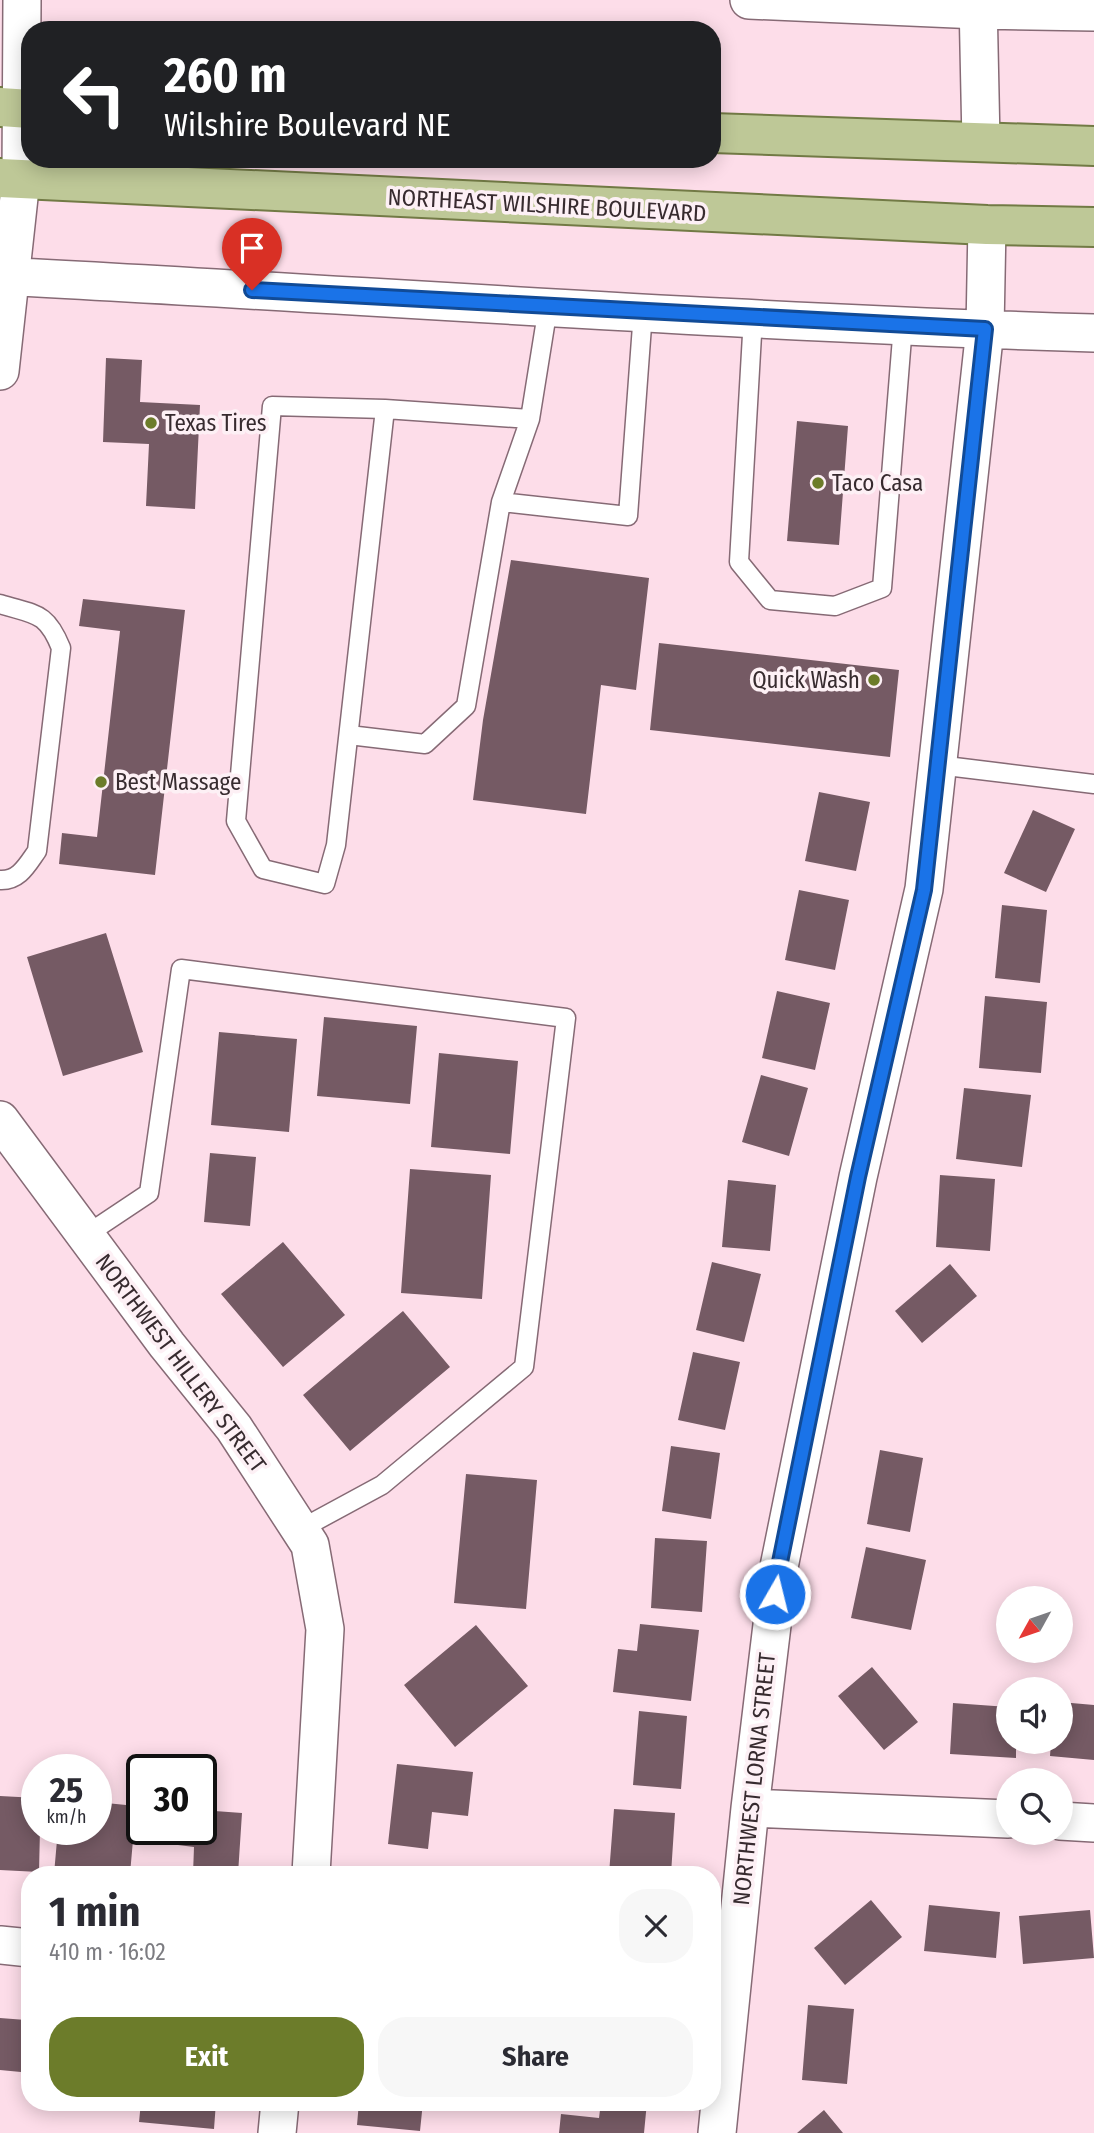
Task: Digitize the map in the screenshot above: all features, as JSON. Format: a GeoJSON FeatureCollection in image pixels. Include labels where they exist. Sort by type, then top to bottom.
{"type":"FeatureCollection","features":[{"type":"Feature","properties":{"kind":"main road"},"geometry":{"type":"LineString","coordinates":[[721,133],[1094,146]]}},
{"type":"Feature","properties":{"kind":"main road","name":"NORTHEAST WILSHIRE BOULEVARD"},"geometry":{"type":"LineString","coordinates":[[11,179],[988,225],[1094,227]]}},
{"type":"Feature","properties":{"kind":"street"},"geometry":{"type":"LineString","coordinates":[[21,21],[22,0]]}},
{"type":"Feature","properties":{"kind":"street"},"geometry":{"type":"LineString","coordinates":[[749,0],[978,5],[1094,12]]}},
{"type":"Feature","properties":{"kind":"street"},"geometry":{"type":"LineString","coordinates":[[978,5],[981,142]]}},
{"type":"Feature","properties":{"kind":"street"},"geometry":{"type":"LineString","coordinates":[[0,370],[21,22]]}},
{"type":"Feature","properties":{"kind":"street","name":"NORTHWEST LORNA STREET"},"geometry":{"type":"LineString","coordinates":[[721,2094],[750,1808],[779,1567],[858,1177],[924,890],[985,329],[988,225]]}},
{"type":"Feature","properties":{"kind":"street"},"geometry":{"type":"LineString","coordinates":[[5,277],[643,312],[1094,333]]}},
{"type":"Feature","properties":{"kind":"street","name":"NORTHWEST HILLERY STREET"},"geometry":{"type":"LineString","coordinates":[[0,1120],[167,1345],[234,1428],[310,1545],[325,1629],[311,1866]]}},
{"type":"Feature","properties":{"kind":"street"},"geometry":{"type":"LineString","coordinates":[[750,1808],[996,1818]]}},
{"type":"Feature","properties":{"kind":"street"},"geometry":{"type":"LineString","coordinates":[[1073,1822],[1094,1823]]}},
{"type":"Feature","properties":{"kind":"street"},"geometry":{"type":"LineString","coordinates":[[0,1945],[21,1947]]}},
{"type":"Feature","properties":{"kind":"street"},"geometry":{"type":"LineString","coordinates":[[277,2133],[279,2111]]}},
{"type":"Feature","properties":{"kind":"street","name":"NORTHWEST LORNA STREET"},"geometry":{"type":"LineString","coordinates":[[717,2133],[719,2111]]}},
{"type":"Feature","properties":{"kind":"lane"},"geometry":{"type":"LineString","coordinates":[[349,735],[425,744],[466,706],[501,502],[530,419],[548,307]]}},
{"type":"Feature","properties":{"kind":"lane"},"geometry":{"type":"LineString","coordinates":[[501,502],[628,516],[643,312]]}},
{"type":"Feature","properties":{"kind":"lane"},"geometry":{"type":"LineString","coordinates":[[753,317],[739,562],[770,600],[835,606],[881,588],[904,325]]}},
{"type":"Feature","properties":{"kind":"lane"},"geometry":{"type":"LineString","coordinates":[[385,409],[336,845],[325,884],[263,869],[236,821],[272,406],[385,409],[530,419]]}},
{"type":"Feature","properties":{"kind":"lane"},"geometry":{"type":"LineString","coordinates":[[0,604],[42,617],[53,629],[61,648],[37,851],[20,875],[0,880]]}},
{"type":"Feature","properties":{"kind":"lane"},"geometry":{"type":"LineString","coordinates":[[938,765],[1094,784]]}},
{"type":"Feature","properties":{"kind":"lane"},"geometry":{"type":"LineString","coordinates":[[86,1235],[149,1193],[181,969],[566,1018],[524,1367],[382,1485],[299,1530]]}},
{"type":"Feature","properties":{"kind":"building","name":"Texas Tires"},"geometry":{"type":"Polygon","coordinates":[[[106,358],[142,360],[140,402],[200,405],[195,509],[146,506],[149,444],[103,442],[106,358]]]}},
{"type":"Feature","properties":{"kind":"building","name":"Taco Casa"},"geometry":{"type":"Polygon","coordinates":[[[797,421],[848,426],[839,545],[787,541],[797,421]]]}},
{"type":"Feature","properties":{"kind":"building"},"geometry":{"type":"Polygon","coordinates":[[[511,560],[649,578],[636,690],[601,685],[586,814],[473,800],[483,720],[511,560]]]}},
{"type":"Feature","properties":{"kind":"building"},"geometry":{"type":"Polygon","coordinates":[[[83,599],[185,610],[155,875],[59,864],[62,833],[97,837],[120,631],[79,626],[83,599]]]}},
{"type":"Feature","properties":{"kind":"building"},"geometry":{"type":"Polygon","coordinates":[[[659,643],[899,670],[890,757],[650,730],[659,643]]]}},
{"type":"Feature","properties":{"kind":"building"},"geometry":{"type":"Polygon","coordinates":[[[819,792],[870,802],[856,871],[805,861],[819,792]]]}},
{"type":"Feature","properties":{"kind":"building"},"geometry":{"type":"Polygon","coordinates":[[[1033,810],[1075,829],[1046,892],[1004,873],[1033,810]]]}},
{"type":"Feature","properties":{"kind":"building"},"geometry":{"type":"Polygon","coordinates":[[[799,890],[849,900],[835,970],[785,960],[799,890]]]}},
{"type":"Feature","properties":{"kind":"building"},"geometry":{"type":"Polygon","coordinates":[[[1002,905],[1047,910],[1040,983],[995,978],[1002,905]]]}},
{"type":"Feature","properties":{"kind":"building"},"geometry":{"type":"Polygon","coordinates":[[[106,933],[143,1052],[63,1076],[27,957],[106,933]]]}},
{"type":"Feature","properties":{"kind":"building"},"geometry":{"type":"Polygon","coordinates":[[[777,991],[830,1003],[815,1070],[762,1058],[777,991]]]}},
{"type":"Feature","properties":{"kind":"building"},"geometry":{"type":"Polygon","coordinates":[[[985,996],[1047,1002],[1041,1073],[979,1068],[985,996]]]}},
{"type":"Feature","properties":{"kind":"building"},"geometry":{"type":"Polygon","coordinates":[[[324,1017],[417,1026],[410,1104],[317,1096],[324,1017]]]}},
{"type":"Feature","properties":{"kind":"building"},"geometry":{"type":"Polygon","coordinates":[[[219,1032],[297,1039],[289,1132],[211,1125],[219,1032]]]}},
{"type":"Feature","properties":{"kind":"building"},"geometry":{"type":"Polygon","coordinates":[[[439,1053],[518,1061],[510,1154],[431,1147],[439,1053]]]}},
{"type":"Feature","properties":{"kind":"building"},"geometry":{"type":"Polygon","coordinates":[[[761,1075],[808,1088],[789,1156],[742,1142],[761,1075]]]}},
{"type":"Feature","properties":{"kind":"building"},"geometry":{"type":"Polygon","coordinates":[[[964,1088],[1031,1095],[1022,1167],[956,1159],[964,1088]]]}},
{"type":"Feature","properties":{"kind":"building"},"geometry":{"type":"Polygon","coordinates":[[[210,1153],[256,1157],[250,1226],[204,1222],[210,1153]]]}},
{"type":"Feature","properties":{"kind":"building"},"geometry":{"type":"Polygon","coordinates":[[[410,1169],[491,1175],[482,1299],[401,1293],[410,1169]]]}},
{"type":"Feature","properties":{"kind":"building"},"geometry":{"type":"Polygon","coordinates":[[[940,1175],[995,1179],[990,1251],[936,1247],[940,1175]]]}},
{"type":"Feature","properties":{"kind":"building"},"geometry":{"type":"Polygon","coordinates":[[[728,1180],[776,1185],[770,1251],[722,1247],[728,1180]]]}},
{"type":"Feature","properties":{"kind":"building"},"geometry":{"type":"Polygon","coordinates":[[[283,1242],[345,1315],[283,1367],[221,1294],[283,1242]]]}},
{"type":"Feature","properties":{"kind":"building"},"geometry":{"type":"Polygon","coordinates":[[[712,1262],[761,1274],[744,1342],[696,1330],[712,1262]]]}},
{"type":"Feature","properties":{"kind":"building"},"geometry":{"type":"Polygon","coordinates":[[[950,1264],[977,1296],[922,1343],[895,1311],[950,1264]]]}},
{"type":"Feature","properties":{"kind":"building"},"geometry":{"type":"Polygon","coordinates":[[[403,1311],[450,1367],[350,1451],[303,1395],[403,1311]]]}},
{"type":"Feature","properties":{"kind":"building"},"geometry":{"type":"Polygon","coordinates":[[[693,1352],[740,1362],[725,1430],[678,1420],[693,1352]]]}},
{"type":"Feature","properties":{"kind":"building"},"geometry":{"type":"Polygon","coordinates":[[[671,1446],[720,1453],[711,1519],[662,1511],[671,1446]]]}},
{"type":"Feature","properties":{"kind":"building"},"geometry":{"type":"Polygon","coordinates":[[[880,1450],[923,1458],[910,1532],[867,1524],[880,1450]]]}},
{"type":"Feature","properties":{"kind":"building"},"geometry":{"type":"Polygon","coordinates":[[[466,1474],[537,1480],[526,1609],[454,1603],[466,1474]]]}},
{"type":"Feature","properties":{"kind":"building"},"geometry":{"type":"Polygon","coordinates":[[[655,1538],[707,1541],[702,1612],[651,1608],[655,1538]]]}},
{"type":"Feature","properties":{"kind":"building"},"geometry":{"type":"Polygon","coordinates":[[[866,1547],[926,1560],[911,1630],[851,1618],[866,1547]]]}},
{"type":"Feature","properties":{"kind":"building"},"geometry":{"type":"Polygon","coordinates":[[[640,1624],[699,1630],[691,1701],[613,1692],[618,1649],[637,1651],[640,1624]]]}},
{"type":"Feature","properties":{"kind":"building"},"geometry":{"type":"Polygon","coordinates":[[[476,1625],[528,1686],[455,1747],[404,1685],[476,1625]]]}},
{"type":"Feature","properties":{"kind":"building"},"geometry":{"type":"Polygon","coordinates":[[[872,1667],[918,1722],[884,1750],[838,1696],[872,1667]]]}},
{"type":"Feature","properties":{"kind":"building"},"geometry":{"type":"Polygon","coordinates":[[[953,1703],[996,1706],[996,1754],[1016,1754],[1016,1758],[950,1754],[953,1703]]]}},
{"type":"Feature","properties":{"kind":"building"},"geometry":{"type":"Polygon","coordinates":[[[1073,1703],[1094,1705],[1094,1760],[1050,1756],[1073,1754],[1073,1703]]]}},
{"type":"Feature","properties":{"kind":"building"},"geometry":{"type":"Polygon","coordinates":[[[639,1711],[687,1716],[681,1789],[633,1785],[639,1711]]]}},
{"type":"Feature","properties":{"kind":"building"},"geometry":{"type":"Polygon","coordinates":[[[397,1764],[473,1772],[468,1816],[432,1812],[428,1849],[388,1844],[397,1764]]]}},
{"type":"Feature","properties":{"kind":"building"},"geometry":{"type":"Polygon","coordinates":[[[0,1796],[21,1797],[21,1845],[40,1845],[39,1866],[21,1866],[21,1871],[0,1870],[0,1796]]]}},
{"type":"Feature","properties":{"kind":"building"},"geometry":{"type":"Polygon","coordinates":[[[112,1804],[126,1805],[126,1845],[133,1845],[131,1866],[55,1866],[57,1845],[112,1845],[112,1804]]]}},
{"type":"Feature","properties":{"kind":"building"},"geometry":{"type":"Polygon","coordinates":[[[614,1809],[675,1813],[672,1866],[610,1866],[614,1809]]]}},
{"type":"Feature","properties":{"kind":"building"},"geometry":{"type":"Polygon","coordinates":[[[217,1811],[242,1813],[239,1866],[193,1866],[194,1847],[178,1845],[217,1845],[217,1811]]]}},
{"type":"Feature","properties":{"kind":"building"},"geometry":{"type":"Polygon","coordinates":[[[871,1900],[902,1937],[845,1985],[814,1948],[871,1900]]]}},
{"type":"Feature","properties":{"kind":"building"},"geometry":{"type":"Polygon","coordinates":[[[929,1905],[1000,1912],[996,1958],[924,1951],[929,1905]]]}},
{"type":"Feature","properties":{"kind":"building"},"geometry":{"type":"Polygon","coordinates":[[[1090,1910],[1094,1958],[1023,1964],[1019,1916],[1090,1910]]]}},
{"type":"Feature","properties":{"kind":"building"},"geometry":{"type":"Polygon","coordinates":[[[808,2005],[854,2009],[847,2084],[802,2080],[808,2005]]]}},
{"type":"Feature","properties":{"kind":"building"},"geometry":{"type":"Polygon","coordinates":[[[0,2018],[21,2020],[21,2072],[0,2070],[0,2018]]]}},
{"type":"Feature","properties":{"kind":"building"},"geometry":{"type":"Polygon","coordinates":[[[824,2110],[843,2133],[797,2133],[824,2110]]]}},
{"type":"Feature","properties":{"kind":"building"},"geometry":{"type":"Polygon","coordinates":[[[140,2111],[215,2111],[214,2129],[139,2122],[140,2111]]]}},
{"type":"Feature","properties":{"kind":"building"},"geometry":{"type":"Polygon","coordinates":[[[358,2111],[422,2111],[420,2131],[357,2125],[358,2111]]]}},
{"type":"Feature","properties":{"kind":"building"},"geometry":{"type":"Polygon","coordinates":[[[600,2111],[646,2111],[644,2133],[559,2133],[561,2114],[599,2118],[600,2111]]]}},
{"type":"Feature","properties":{"kind":"place","name":"Texas Tires"},"geometry":{"type":"Point","coordinates":[151,423]}},
{"type":"Feature","properties":{"kind":"place","name":"Taco Casa"},"geometry":{"type":"Point","coordinates":[818,483]}},
{"type":"Feature","properties":{"kind":"place","name":"Quick Wash"},"geometry":{"type":"Point","coordinates":[874,680]}},
{"type":"Feature","properties":{"kind":"place","name":"Best Massage"},"geometry":{"type":"Point","coordinates":[101,782]}},
{"type":"Feature","properties":{"kind":"route"},"geometry":{"type":"LineString","coordinates":[[252,290],[985,329],[924,890],[858,1177],[775,1594]]}}]}
